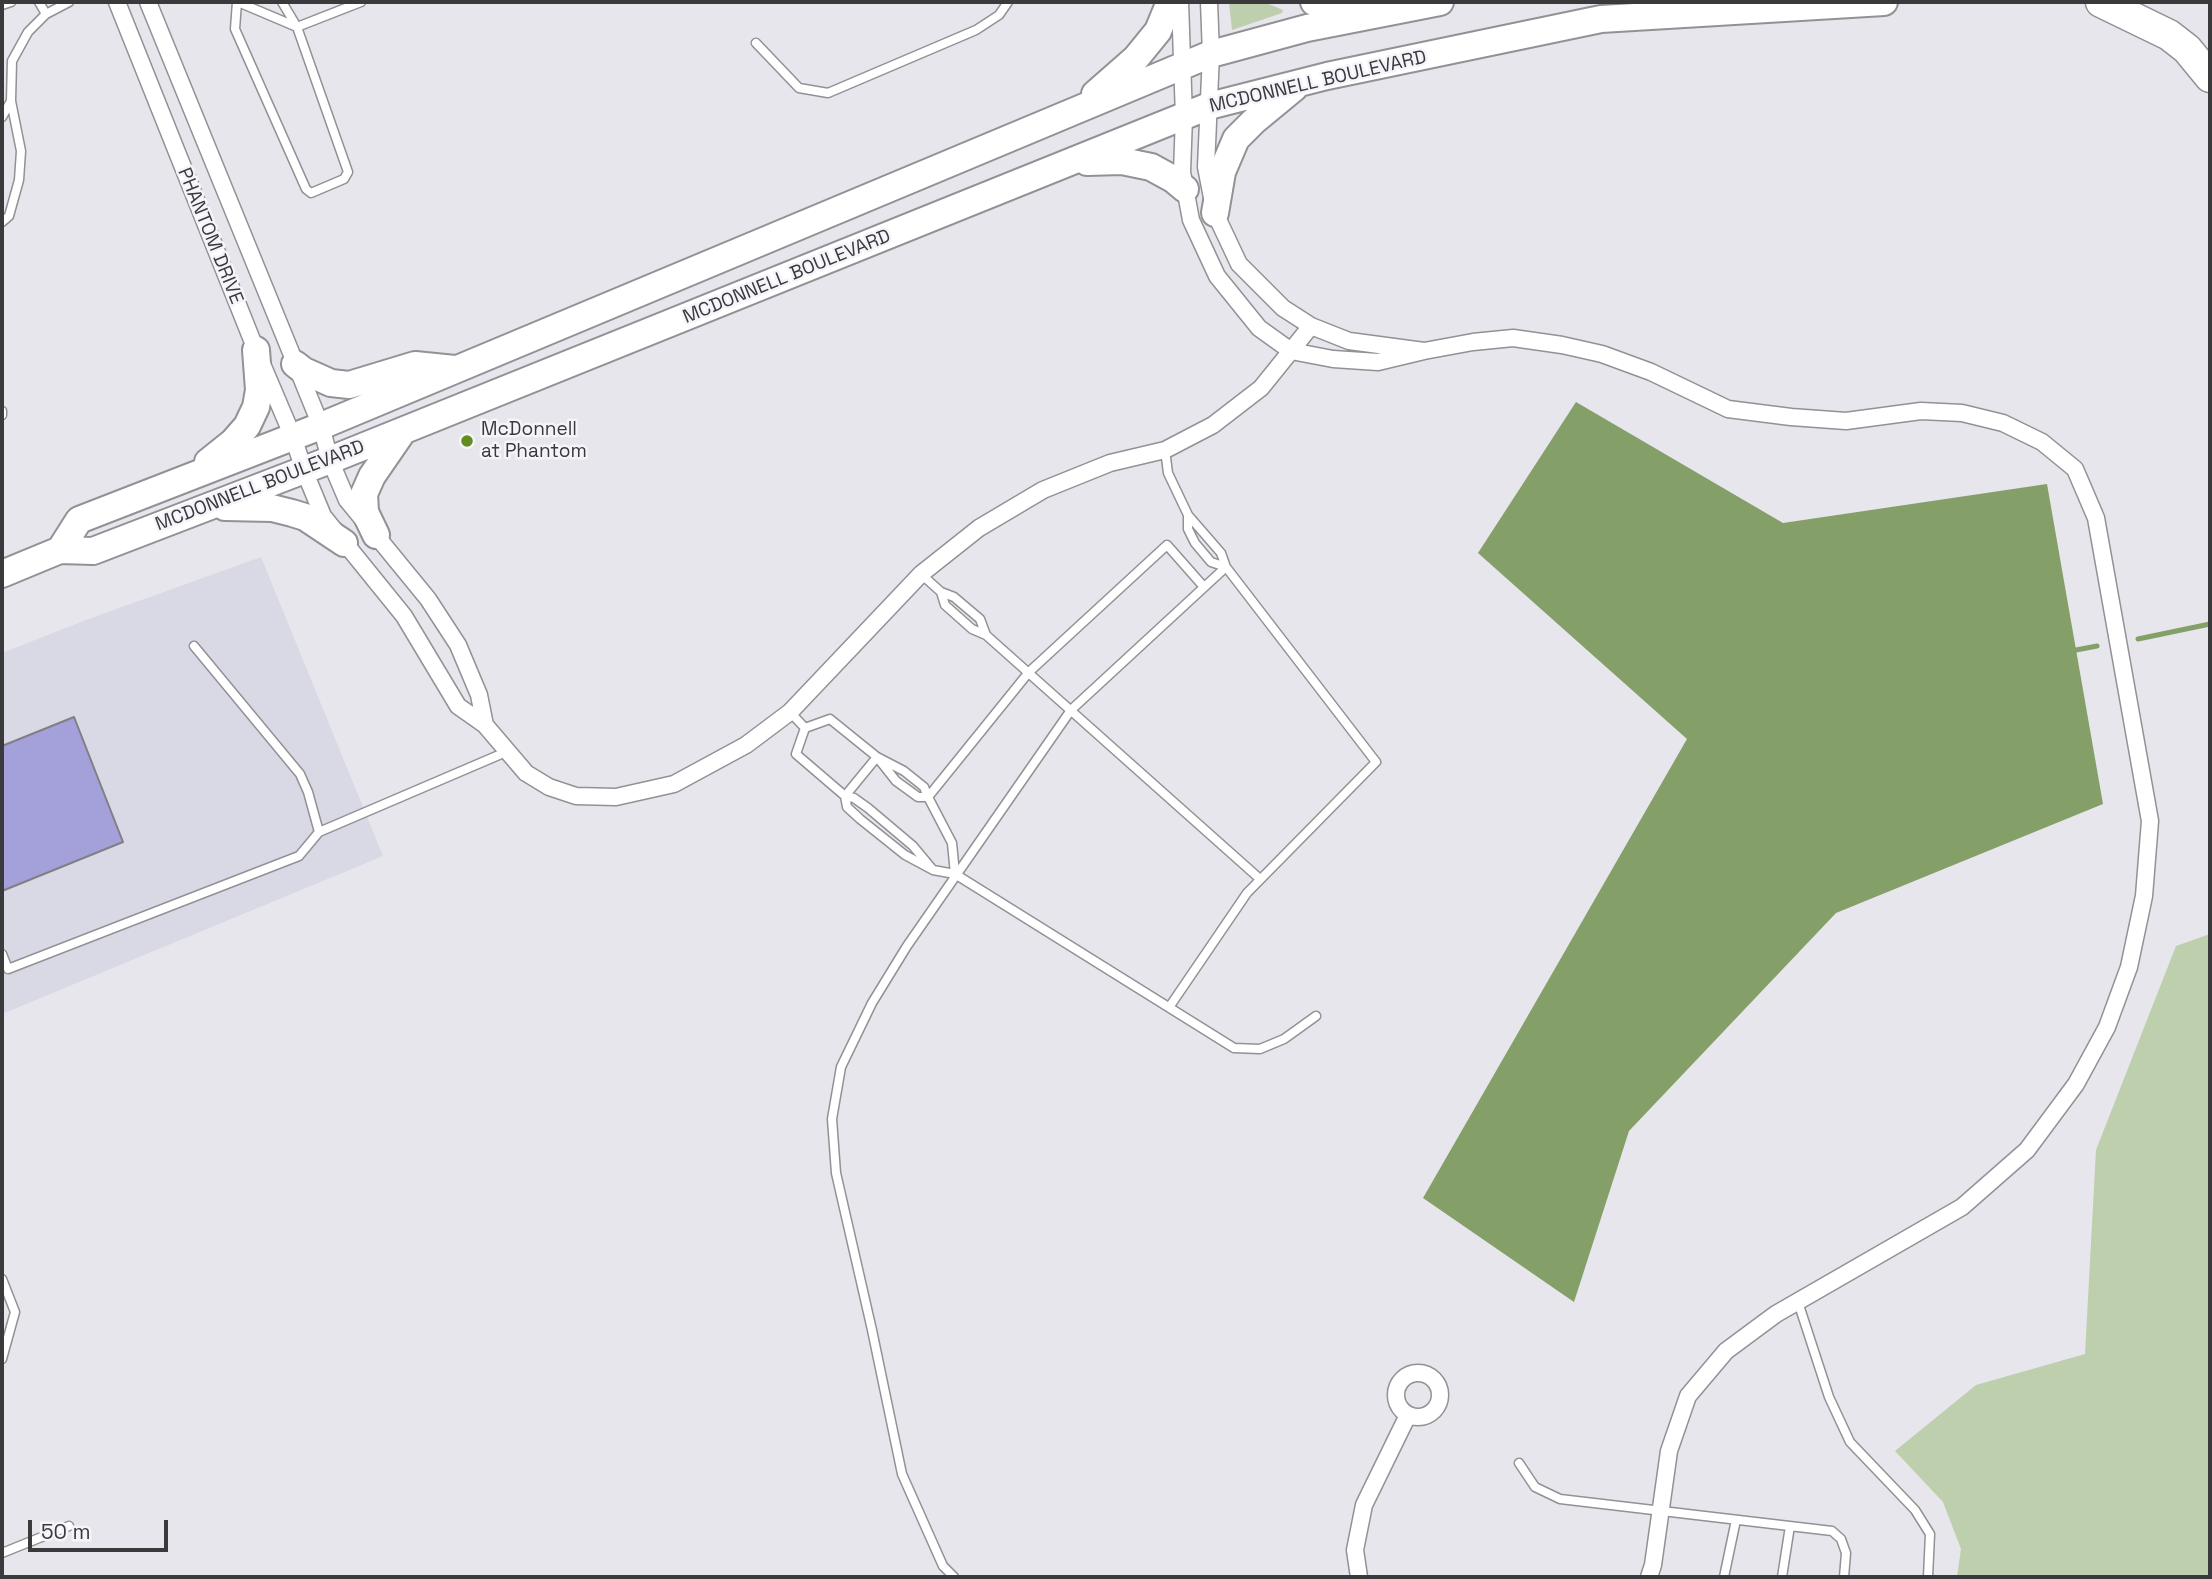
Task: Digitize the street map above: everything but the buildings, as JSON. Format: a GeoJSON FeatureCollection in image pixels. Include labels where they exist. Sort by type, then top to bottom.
{"type":"FeatureCollection","features":[{"type":"Feature","properties":{"kind":"highway"},"geometry":{"type":"LineString","coordinates":[[2101,2],[2169,35],[2188,49],[2210,77]]}},
{"type":"Feature","properties":{"kind":"main road"},"geometry":{"type":"LineString","coordinates":[[1085,107],[1097,92],[1136,58],[1158,31],[1170,2]]}},
{"type":"Feature","properties":{"kind":"main road"},"geometry":{"type":"LineString","coordinates":[[1314,2],[1334,8],[1379,14]]}},
{"type":"Feature","properties":{"kind":"main road","name":"MCDONNELL BOULEVARD"},"geometry":{"type":"LineString","coordinates":[[60,550],[79,520],[321,426],[1211,54],[1307,28],[1440,2]]}},
{"type":"Feature","properties":{"kind":"main road","name":"MCDONNELL BOULEVARD"},"geometry":{"type":"LineString","coordinates":[[60,550],[93,551],[206,508],[1209,106],[1300,82],[1601,19],[1884,2]]}},
{"type":"Feature","properties":{"kind":"main road"},"geometry":{"type":"LineString","coordinates":[[1215,214],[1222,172],[1236,139],[1300,82]]}},
{"type":"Feature","properties":{"kind":"main road"},"geometry":{"type":"LineString","coordinates":[[1071,162],[1122,162],[1151,167],[1185,189]]}},
{"type":"Feature","properties":{"kind":"main road"},"geometry":{"type":"LineString","coordinates":[[191,477],[233,442],[247,426],[256,407],[259,390],[256,350]]}},
{"type":"Feature","properties":{"kind":"main road"},"geometry":{"type":"LineString","coordinates":[[295,364],[331,383],[349,385],[415,365],[456,370]]}},
{"type":"Feature","properties":{"kind":"main road"},"geometry":{"type":"LineString","coordinates":[[376,536],[365,512],[364,494],[372,477],[404,430]]}},
{"type":"Feature","properties":{"kind":"main road"},"geometry":{"type":"LineString","coordinates":[[206,508],[272,508],[305,517],[344,542]]}},
{"type":"Feature","properties":{"kind":"main road"},"geometry":{"type":"LineString","coordinates":[[2,574],[60,550]]}},
{"type":"Feature","properties":{"kind":"street","name":"PHANTOM DRIVE"},"geometry":{"type":"LineString","coordinates":[[117,2],[323,516],[404,616],[458,706],[485,725]]}},
{"type":"Feature","properties":{"kind":"street","name":"PHANTOM DRIVE"},"geometry":{"type":"LineString","coordinates":[[148,2],[321,426],[330,460],[347,500],[428,599],[458,645],[479,695],[485,725]]}},
{"type":"Feature","properties":{"kind":"street"},"geometry":{"type":"LineString","coordinates":[[1180,2],[1184,117],[1182,172],[1191,220],[1217,276],[1259,328],[1291,351],[1333,359],[1378,362],[1473,342],[1513,338],[1602,354],[1651,372],[1728,409],[1791,418],[1846,421],[1921,411],[1962,413],[2003,423],[2042,442],[2075,469],[2095,518],[2150,821],[2144,896],[2129,967],[2111,1015],[2076,1084],[2027,1150],[1962,1207],[1776,1314],[1726,1351],[1688,1396],[1669,1451],[1649,1577]]}},
{"type":"Feature","properties":{"kind":"street"},"geometry":{"type":"LineString","coordinates":[[1209,2],[1211,54],[1206,167],[1215,214],[1239,264],[1283,308],[1311,326],[1349,341],[1424,351]]}},
{"type":"Feature","properties":{"kind":"street"},"geometry":{"type":"LineString","coordinates":[[485,725],[526,773],[549,787],[576,796],[616,797],[674,784],[746,745],[790,712],[921,574],[979,528],[1043,490],[1110,463],[1165,450],[1213,425],[1261,388],[1311,326]]}},
{"type":"Feature","properties":{"kind":"street"},"geometry":{"type":"LineString","coordinates":[[1359,1577],[1355,1550],[1364,1505],[1408,1415]]}},
{"type":"Feature","properties":{"kind":"lane"},"geometry":{"type":"LineString","coordinates":[[2,5],[11,2]]}},
{"type":"Feature","properties":{"kind":"lane"},"geometry":{"type":"LineString","coordinates":[[39,2],[46,14]]}},
{"type":"Feature","properties":{"kind":"lane"},"geometry":{"type":"LineString","coordinates":[[2,222],[9,216],[20,170],[21,151],[11,101],[12,61],[28,32],[46,14],[69,2]]}},
{"type":"Feature","properties":{"kind":"lane"},"geometry":{"type":"LineString","coordinates":[[282,2],[298,27],[348,172],[344,179],[311,193],[306,189],[235,29],[237,2],[298,27],[339,6],[360,2]]}},
{"type":"Feature","properties":{"kind":"lane"},"geometry":{"type":"LineString","coordinates":[[757,43],[799,89],[828,93],[976,30],[999,15],[1008,2]]}},
{"type":"Feature","properties":{"kind":"lane"},"geometry":{"type":"LineString","coordinates":[[2,117],[11,101]]}},
{"type":"Feature","properties":{"kind":"lane"},"geometry":{"type":"LineString","coordinates":[[1165,450],[1168,473],[1188,515],[1188,529],[1195,543],[1211,562],[1226,567],[1376,762],[1247,893],[1170,1006]]}},
{"type":"Feature","properties":{"kind":"lane"},"geometry":{"type":"LineString","coordinates":[[928,797],[1029,672],[1167,545],[1204,587]]}},
{"type":"Feature","properties":{"kind":"lane"},"geometry":{"type":"LineString","coordinates":[[954,1577],[943,1566],[902,1474],[835,1173],[832,1119],[841,1067],[872,1003],[955,874],[1071,710],[1226,567]]}},
{"type":"Feature","properties":{"kind":"lane"},"geometry":{"type":"LineString","coordinates":[[921,574],[941,592],[954,597],[980,619],[986,635],[1260,879]]}},
{"type":"Feature","properties":{"kind":"lane"},"geometry":{"type":"LineString","coordinates":[[194,646],[300,774],[319,832]]}},
{"type":"Feature","properties":{"kind":"lane"},"geometry":{"type":"LineString","coordinates":[[790,712],[805,728]]}},
{"type":"Feature","properties":{"kind":"lane"},"geometry":{"type":"LineString","coordinates":[[805,728],[830,719],[877,757],[904,771],[924,788],[952,844],[955,874]]}},
{"type":"Feature","properties":{"kind":"lane"},"geometry":{"type":"LineString","coordinates":[[805,728],[796,754],[845,796],[854,798],[868,808],[913,846],[933,870]]}},
{"type":"Feature","properties":{"kind":"lane"},"geometry":{"type":"LineString","coordinates":[[2,954],[8,969],[299,856],[319,832],[506,752]]}},
{"type":"Feature","properties":{"kind":"lane"},"geometry":{"type":"LineString","coordinates":[[877,757],[845,796],[847,807],[905,855],[933,870],[955,874],[1234,1048],[1260,1049],[1284,1039],[1316,1016]]}},
{"type":"Feature","properties":{"kind":"lane"},"geometry":{"type":"LineString","coordinates":[[2,1279],[15,1312],[2,1359]]}},
{"type":"Feature","properties":{"kind":"lane"},"geometry":{"type":"LineString","coordinates":[[1798,1302],[1829,1397],[1850,1442],[1915,1510],[1930,1534],[1928,1577]]}},
{"type":"Feature","properties":{"kind":"lane"},"geometry":{"type":"LineString","coordinates":[[1519,1463],[1535,1487],[1560,1499],[1832,1531],[1841,1539],[1846,1553],[1844,1577]]}},
{"type":"Feature","properties":{"kind":"lane"},"geometry":{"type":"LineString","coordinates":[[1724,1577],[1736,1520]]}},
{"type":"Feature","properties":{"kind":"lane"},"geometry":{"type":"LineString","coordinates":[[2,1553],[69,1526]]}},
{"type":"Feature","properties":{"kind":"lane"},"geometry":{"type":"LineString","coordinates":[[1782,1577],[1790,1526]]}},
{"type":"Feature","properties":{"kind":"shaded area"},"geometry":{"type":"Polygon","coordinates":[[[1229,2],[1264,2],[1283,10],[1282,13],[1232,30],[1229,2]]]}},
{"type":"Feature","properties":{"kind":"shaded area"},"geometry":{"type":"Polygon","coordinates":[[[1576,402],[1783,523],[2047,484],[2103,804],[1836,913],[1629,1131],[1574,1302],[1423,1198],[1687,739],[1478,553],[1576,402]]]}},
{"type":"Feature","properties":{"kind":"shaded area"},"geometry":{"type":"Polygon","coordinates":[[[261,557],[383,856],[2,1014],[2,653],[261,557]]]}},
{"type":"Feature","properties":{"kind":"shaded area"},"geometry":{"type":"Polygon","coordinates":[[[2210,934],[2210,1577],[1957,1577],[1961,1549],[1943,1502],[1895,1451],[1976,1385],[2085,1354],[2096,1150],[2176,946],[2210,934]]]}},
{"type":"Feature","properties":{"kind":"waterway"},"geometry":{"type":"LineString","coordinates":[[2138,639],[2210,624]]}},
{"type":"Feature","properties":{"kind":"waterway"},"geometry":{"type":"LineString","coordinates":[[2076,650],[2097,646]]}},
{"type":"Feature","properties":{"kind":"place","name":"McDonnell at Phantom"},"geometry":{"type":"Point","coordinates":[467,441]}}]}
